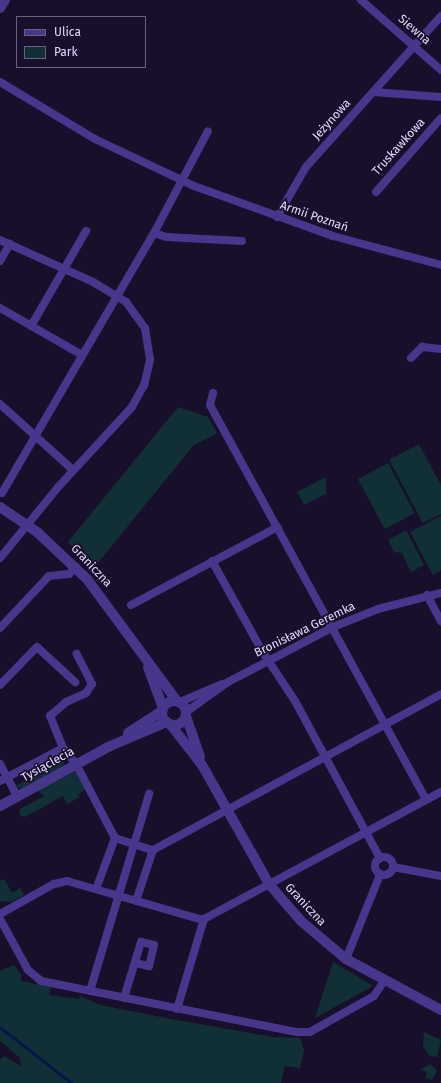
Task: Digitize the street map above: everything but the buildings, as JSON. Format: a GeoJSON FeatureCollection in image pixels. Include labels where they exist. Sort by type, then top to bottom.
{"type":"FeatureCollection","features":[{"type":"Feature","properties":{"kind":"street"},"geometry":{"type":"LineString","coordinates":[[0,8],[5,0]]}},
{"type":"Feature","properties":{"kind":"street","name":"Siewna"},"geometry":{"type":"LineString","coordinates":[[360,0],[441,70]]}},
{"type":"Feature","properties":{"kind":"street","name":"Siewna"},"geometry":{"type":"LineString","coordinates":[[366,0],[371,8]]}},
{"type":"Feature","properties":{"kind":"street","name":"Jeżynowa"},"geometry":{"type":"LineString","coordinates":[[277,217],[299,175],[415,47],[441,16]]}},
{"type":"Feature","properties":{"kind":"street","name":"Armii Poznań"},"geometry":{"type":"LineString","coordinates":[[0,82],[95,139],[182,181],[277,217],[377,250],[441,265]]}},
{"type":"Feature","properties":{"kind":"street"},"geometry":{"type":"LineString","coordinates":[[373,92],[441,97]]}},
{"type":"Feature","properties":{"kind":"street","name":"Truskawkowa"},"geometry":{"type":"LineString","coordinates":[[376,192],[441,118]]}},
{"type":"Feature","properties":{"kind":"street"},"geometry":{"type":"LineString","coordinates":[[2,493],[116,295],[154,233],[208,131]]}},
{"type":"Feature","properties":{"kind":"street"},"geometry":{"type":"LineString","coordinates":[[31,326],[86,231]]}},
{"type":"Feature","properties":{"kind":"street"},"geometry":{"type":"LineString","coordinates":[[154,233],[166,237],[242,241]]}},
{"type":"Feature","properties":{"kind":"street"},"geometry":{"type":"LineString","coordinates":[[0,240],[64,269],[116,295],[131,306],[145,328],[150,350],[148,374],[132,406],[73,470],[29,527],[0,558]]}},
{"type":"Feature","properties":{"kind":"street"},"geometry":{"type":"LineString","coordinates":[[0,261],[10,244]]}},
{"type":"Feature","properties":{"kind":"street"},"geometry":{"type":"LineString","coordinates":[[0,308],[82,355]]}},
{"type":"Feature","properties":{"kind":"street"},"geometry":{"type":"LineString","coordinates":[[411,358],[422,347],[441,349]]}},
{"type":"Feature","properties":{"kind":"street"},"geometry":{"type":"LineString","coordinates":[[213,393],[210,405],[333,627],[426,800]]}},
{"type":"Feature","properties":{"kind":"street"},"geometry":{"type":"LineString","coordinates":[[0,404],[73,470]]}},
{"type":"Feature","properties":{"kind":"street","name":"Graniczna"},"geometry":{"type":"LineString","coordinates":[[0,507],[29,527],[76,567],[106,601],[146,661],[178,701],[186,714],[202,765]]}},
{"type":"Feature","properties":{"kind":"street"},"geometry":{"type":"LineString","coordinates":[[132,605],[212,560],[278,527]]}},
{"type":"Feature","properties":{"kind":"street"},"geometry":{"type":"LineString","coordinates":[[212,560],[270,659],[380,858]]}},
{"type":"Feature","properties":{"kind":"street"},"geometry":{"type":"LineString","coordinates":[[0,628],[49,576],[69,574],[76,567]]}},
{"type":"Feature","properties":{"kind":"street","name":"Bronisława Geremka"},"geometry":{"type":"LineString","coordinates":[[178,701],[228,682],[333,627],[427,595],[441,593]]}},
{"type":"Feature","properties":{"kind":"street"},"geometry":{"type":"LineString","coordinates":[[427,595],[441,622]]}},
{"type":"Feature","properties":{"kind":"street"},"geometry":{"type":"LineString","coordinates":[[0,685],[37,647],[75,682]]}},
{"type":"Feature","properties":{"kind":"street"},"geometry":{"type":"LineString","coordinates":[[77,654],[92,684],[86,693],[61,705],[50,716],[63,748],[76,764],[115,838],[153,850]]}},
{"type":"Feature","properties":{"kind":"street","name":"Graniczna"},"geometry":{"type":"LineString","coordinates":[[146,661],[169,723],[202,765],[269,884],[308,929],[346,959],[384,981],[441,1010]]}},
{"type":"Feature","properties":{"kind":"street","name":"Bronisława Geremka"},"geometry":{"type":"LineString","coordinates":[[186,714],[228,682]]}},
{"type":"Feature","properties":{"kind":"street"},"geometry":{"type":"LineString","coordinates":[[136,901],[153,850],[441,694]]}},
{"type":"Feature","properties":{"kind":"street","name":"Tysiąclecia"},"geometry":{"type":"LineString","coordinates":[[108,747],[163,709],[178,701]]}},
{"type":"Feature","properties":{"kind":"street","name":"Tysiąclecia"},"geometry":{"type":"LineString","coordinates":[[0,806],[108,747],[169,723],[180,723],[186,714]]}},
{"type":"Feature","properties":{"kind":"street"},"geometry":{"type":"LineString","coordinates":[[4,779],[63,748]]}},
{"type":"Feature","properties":{"kind":"street"},"geometry":{"type":"LineString","coordinates":[[0,764],[4,779],[17,796]]}},
{"type":"Feature","properties":{"kind":"street"},"geometry":{"type":"LineString","coordinates":[[0,914],[56,883],[67,882],[203,920],[441,792]]}},
{"type":"Feature","properties":{"kind":"street"},"geometry":{"type":"LineString","coordinates":[[90,991],[117,895],[149,794]]}},
{"type":"Feature","properties":{"kind":"street"},"geometry":{"type":"LineString","coordinates":[[96,889],[115,838]]}},
{"type":"Feature","properties":{"kind":"street"},"geometry":{"type":"LineString","coordinates":[[380,858],[390,860],[393,867]]}},
{"type":"Feature","properties":{"kind":"street"},"geometry":{"type":"LineString","coordinates":[[380,858],[375,868],[380,875]]}},
{"type":"Feature","properties":{"kind":"street"},"geometry":{"type":"LineString","coordinates":[[380,875],[389,874],[393,867]]}},
{"type":"Feature","properties":{"kind":"street"},"geometry":{"type":"LineString","coordinates":[[393,867],[441,876]]}},
{"type":"Feature","properties":{"kind":"street"},"geometry":{"type":"LineString","coordinates":[[346,959],[380,875]]}},
{"type":"Feature","properties":{"kind":"street"},"geometry":{"type":"LineString","coordinates":[[0,919],[34,978],[177,1009],[307,1033],[374,996],[384,981]]}},
{"type":"Feature","properties":{"kind":"street"},"geometry":{"type":"LineString","coordinates":[[177,1009],[203,920]]}},
{"type":"Feature","properties":{"kind":"street"},"geometry":{"type":"LineString","coordinates":[[124,998],[135,962]]}},
{"type":"Feature","properties":{"kind":"green space"},"geometry":{"type":"Polygon","coordinates":[[[178,407],[208,417],[217,433],[193,446],[93,569],[68,542],[178,407]]]}},
{"type":"Feature","properties":{"kind":"green space"},"geometry":{"type":"Polygon","coordinates":[[[419,444],[441,485],[441,514],[423,523],[389,460],[419,444]]]}},
{"type":"Feature","properties":{"kind":"green space"},"geometry":{"type":"Polygon","coordinates":[[[388,463],[415,513],[385,529],[358,479],[388,463]]]}},
{"type":"Feature","properties":{"kind":"green space"},"geometry":{"type":"Polygon","coordinates":[[[326,477],[326,494],[304,505],[297,492],[326,477]]]}},
{"type":"Feature","properties":{"kind":"green space"},"geometry":{"type":"Polygon","coordinates":[[[441,516],[441,570],[433,575],[410,532],[441,516]]]}},
{"type":"Feature","properties":{"kind":"green space"},"geometry":{"type":"Polygon","coordinates":[[[406,530],[424,565],[411,572],[402,553],[394,552],[388,540],[406,530]]]}},
{"type":"Feature","properties":{"kind":"green space"},"geometry":{"type":"Polygon","coordinates":[[[63,757],[66,759],[63,766],[21,789],[16,786],[63,757]]]}},
{"type":"Feature","properties":{"kind":"green space"},"geometry":{"type":"Polygon","coordinates":[[[76,771],[87,789],[78,794],[80,797],[67,804],[63,796],[25,817],[19,815],[20,809],[44,796],[37,790],[76,771]]]}},
{"type":"Feature","properties":{"kind":"green space"},"geometry":{"type":"Polygon","coordinates":[[[4,879],[12,893],[20,888],[24,895],[11,902],[0,901],[0,881],[4,879]]]}},
{"type":"Feature","properties":{"kind":"green space"},"geometry":{"type":"Polygon","coordinates":[[[333,962],[373,986],[315,1018],[333,962]]]}},
{"type":"Feature","properties":{"kind":"green space"},"geometry":{"type":"Polygon","coordinates":[[[14,965],[21,975],[21,981],[51,987],[49,995],[79,999],[80,996],[100,1005],[171,1019],[273,1037],[300,1038],[304,1050],[300,1068],[285,1066],[281,1083],[0,1083],[0,1060],[4,1056],[21,1066],[20,1058],[0,1041],[0,971],[14,965]]]}},
{"type":"Feature","properties":{"kind":"green space"},"geometry":{"type":"Polygon","coordinates":[[[424,1032],[441,1040],[437,1057],[429,1056],[423,1046],[424,1032]]]}},
{"type":"Feature","properties":{"kind":"green space"},"geometry":{"type":"Polygon","coordinates":[[[430,1064],[437,1070],[432,1080],[425,1078],[427,1072],[420,1070],[430,1064]]]}},
{"type":"Feature","properties":{"kind":"waterway"},"geometry":{"type":"LineString","coordinates":[[0,1027],[72,1083]]}}]}
